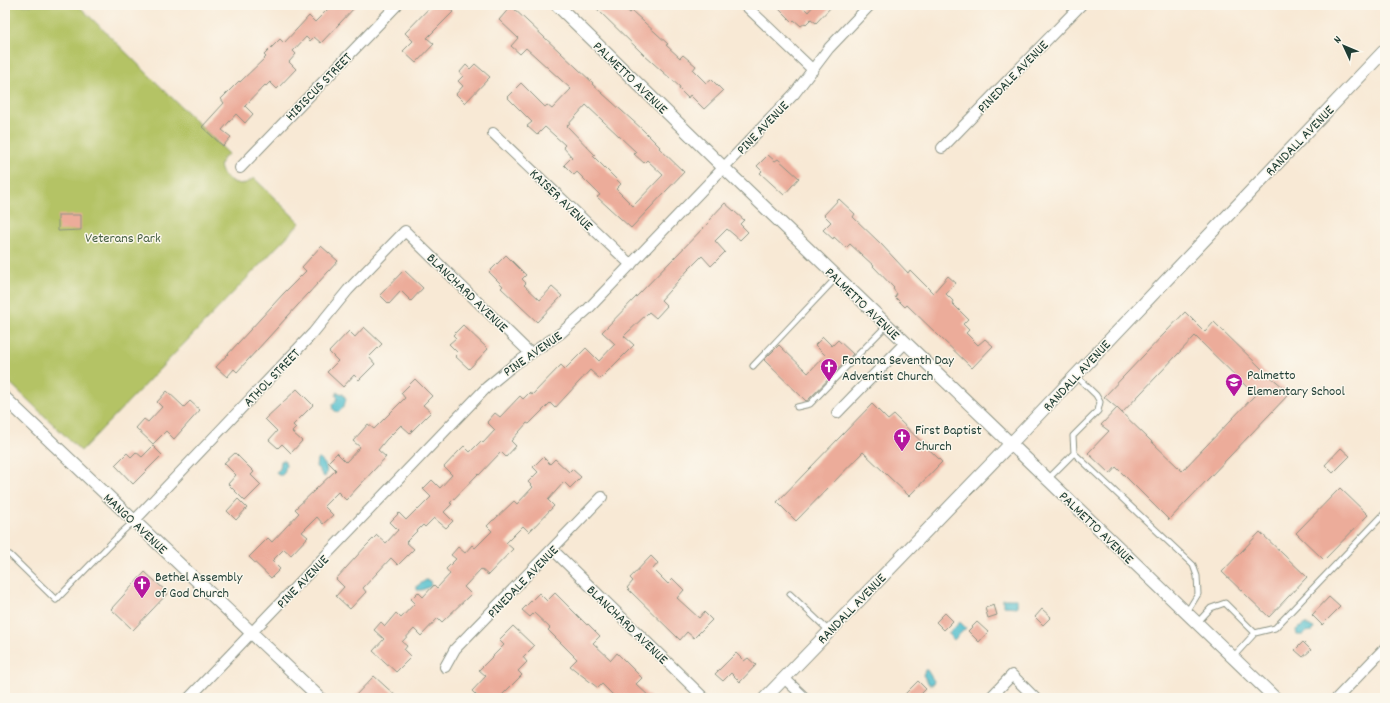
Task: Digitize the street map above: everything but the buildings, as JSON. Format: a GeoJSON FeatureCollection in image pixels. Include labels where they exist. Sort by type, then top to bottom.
{"type":"FeatureCollection","features":[{"type":"Feature","properties":{"kind":"street","name":"HIBISCUS STREET"},"geometry":{"type":"LineString","coordinates":[[240,168],[397,5]]}},
{"type":"Feature","properties":{"kind":"street","name":"PALMETTO AVENUE"},"geometry":{"type":"LineString","coordinates":[[558,5],[905,343],[1275,698]]}},
{"type":"Feature","properties":{"kind":"street"},"geometry":{"type":"LineString","coordinates":[[745,5],[813,70]]}},
{"type":"Feature","properties":{"kind":"street","name":"PINE AVENUE"},"geometry":{"type":"LineString","coordinates":[[189,698],[497,377],[576,321],[795,93],[829,48],[870,5]]}},
{"type":"Feature","properties":{"kind":"street","name":"PINEDALE AVENUE"},"geometry":{"type":"LineString","coordinates":[[942,148],[1082,5]]}},
{"type":"Feature","properties":{"kind":"street","name":"RANDALL AVENUE"},"geometry":{"type":"LineString","coordinates":[[765,698],[1010,444],[1385,50]]}},
{"type":"Feature","properties":{"kind":"street","name":"KAISER AVENUE"},"geometry":{"type":"LineString","coordinates":[[493,133],[631,265]]}},
{"type":"Feature","properties":{"kind":"street","name":"BLANCHARD AVENUE"},"geometry":{"type":"LineString","coordinates":[[405,231],[530,353]]}},
{"type":"Feature","properties":{"kind":"street","name":"ATHOL STREET"},"geometry":{"type":"LineString","coordinates":[[134,522],[313,333],[348,290],[405,231]]}},
{"type":"Feature","properties":{"kind":"street"},"geometry":{"type":"LineString","coordinates":[[837,413],[905,343]]}},
{"type":"Feature","properties":{"kind":"street","name":"MANGO AVENUE"},"geometry":{"type":"LineString","coordinates":[[7,404],[252,632],[320,698]]}},
{"type":"Feature","properties":{"kind":"street","name":"PINEDALE AVENUE"},"geometry":{"type":"LineString","coordinates":[[445,667],[455,649],[602,496]]}},
{"type":"Feature","properties":{"kind":"street","name":"BLANCHARD AVENUE"},"geometry":{"type":"LineString","coordinates":[[552,549],[704,698]]}},
{"type":"Feature","properties":{"kind":"street"},"geometry":{"type":"LineString","coordinates":[[1337,698],[1385,648]]}},
{"type":"Feature","properties":{"kind":"street"},"geometry":{"type":"LineString","coordinates":[[990,698],[1012,675],[1035,698]]}},
{"type":"Feature","properties":{"kind":"street"},"geometry":{"type":"LineString","coordinates":[[784,678],[805,698]]}},
{"type":"Feature","properties":{"kind":"lane"},"geometry":{"type":"LineString","coordinates":[[754,366],[837,277]]}},
{"type":"Feature","properties":{"kind":"lane"},"geometry":{"type":"LineString","coordinates":[[797,407],[810,404],[887,325]]}},
{"type":"Feature","properties":{"kind":"lane"},"geometry":{"type":"LineString","coordinates":[[1075,375],[1096,395],[1100,402],[1098,411],[1073,436],[1074,453],[1193,565],[1197,576],[1198,594],[1186,613]]}},
{"type":"Feature","properties":{"kind":"lane"},"geometry":{"type":"LineString","coordinates":[[1048,479],[1074,453]]}},
{"type":"Feature","properties":{"kind":"lane"},"geometry":{"type":"LineString","coordinates":[[1233,657],[1255,633],[1275,628],[1385,513]]}},
{"type":"Feature","properties":{"kind":"lane"},"geometry":{"type":"LineString","coordinates":[[10,555],[56,600],[122,532],[134,522]]}},
{"type":"Feature","properties":{"kind":"lane"},"geometry":{"type":"LineString","coordinates":[[790,594],[829,631]]}},
{"type":"Feature","properties":{"kind":"lane"},"geometry":{"type":"LineString","coordinates":[[1197,623],[1211,608],[1225,603],[1255,633]]}},
{"type":"Feature","properties":{"kind":"green space","name":"Veterans Park"},"geometry":{"type":"Polygon","coordinates":[[[5,5],[78,5],[229,154],[223,158],[221,163],[222,173],[226,177],[231,181],[243,184],[254,178],[300,223],[81,451],[5,378],[5,5]]]}},
{"type":"Feature","properties":{"kind":"water"},"geometry":{"type":"Polygon","coordinates":[[[337,392],[343,394],[346,399],[344,406],[339,412],[333,409],[333,404],[338,398],[336,396],[337,392]]]}},
{"type":"Feature","properties":{"kind":"water"},"geometry":{"type":"Polygon","coordinates":[[[318,458],[326,466],[327,471],[325,477],[316,467],[318,458]]]}},
{"type":"Feature","properties":{"kind":"water"},"geometry":{"type":"Polygon","coordinates":[[[284,460],[286,465],[284,473],[282,475],[278,475],[276,472],[280,469],[281,461],[284,460]]]}},
{"type":"Feature","properties":{"kind":"water"},"geometry":{"type":"Polygon","coordinates":[[[426,580],[430,581],[431,586],[422,590],[417,590],[417,586],[426,580]]]}},
{"type":"Feature","properties":{"kind":"water"},"geometry":{"type":"Polygon","coordinates":[[[1003,599],[1017,599],[1017,607],[1003,606],[1003,599]]]}},
{"type":"Feature","properties":{"kind":"water"},"geometry":{"type":"Polygon","coordinates":[[[960,622],[966,628],[954,640],[948,634],[960,622]]]}},
{"type":"Feature","properties":{"kind":"water"},"geometry":{"type":"Polygon","coordinates":[[[1305,624],[1314,628],[1313,631],[1306,632],[1303,635],[1297,635],[1296,630],[1305,624]]]}},
{"type":"Feature","properties":{"kind":"water"},"geometry":{"type":"Polygon","coordinates":[[[925,670],[927,670],[934,681],[933,684],[929,684],[923,675],[925,670]]]}},
{"type":"Feature","properties":{"kind":"place","name":"Fontana Seventh Day Adventist Church"},"geometry":{"type":"Point","coordinates":[829,382]}},
{"type":"Feature","properties":{"kind":"place","name":"Palmetto Elementary School"},"geometry":{"type":"Point","coordinates":[1234,397]}},
{"type":"Feature","properties":{"kind":"place","name":"First Baptist Church"},"geometry":{"type":"Point","coordinates":[902,452]}},
{"type":"Feature","properties":{"kind":"place","name":"Bethel Assembly of God Church"},"geometry":{"type":"Point","coordinates":[142,599]}}]}
